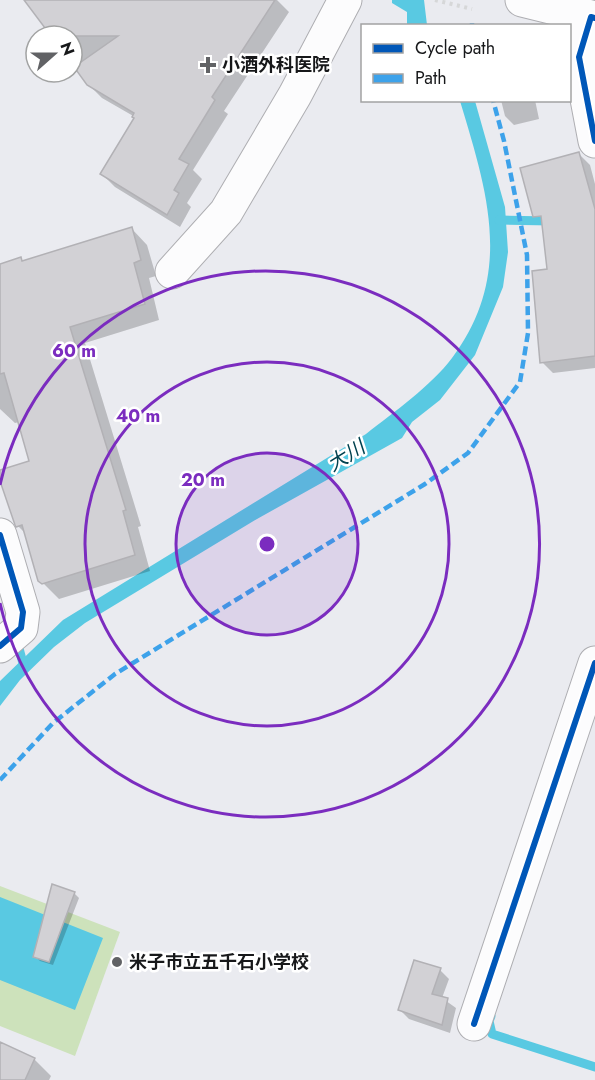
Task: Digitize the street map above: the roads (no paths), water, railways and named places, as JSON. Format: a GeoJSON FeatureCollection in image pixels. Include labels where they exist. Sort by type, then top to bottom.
{"type":"FeatureCollection","features":[{"type":"Feature","properties":{"kind":"street"},"geometry":{"type":"LineString","coordinates":[[172,272],[226,212],[295,95],[345,0]]}},
{"type":"Feature","properties":{"kind":"street"},"geometry":{"type":"LineString","coordinates":[[522,0],[593,18],[579,57],[595,141]]}},
{"type":"Feature","properties":{"kind":"street"},"geometry":{"type":"LineString","coordinates":[[0,535],[24,612],[21,628],[0,646]]}},
{"type":"Feature","properties":{"kind":"street"},"geometry":{"type":"LineString","coordinates":[[474,1024],[595,663]]}},
{"type":"Feature","properties":{"kind":"water"},"geometry":{"type":"Polygon","coordinates":[[[392,0],[424,0],[427,24],[407,24],[407,12],[392,3],[392,0]]]}},
{"type":"Feature","properties":{"kind":"water","name":"大川"},"geometry":{"type":"Polygon","coordinates":[[[460,102],[475,102],[505,207],[508,252],[503,287],[475,355],[440,400],[412,422],[402,438],[257,519],[85,623],[54,647],[20,680],[0,706],[0,681],[63,620],[366,434],[423,389],[452,358],[472,327],[484,295],[489,264],[490,232],[479,167],[460,102]]]}},
{"type":"Feature","properties":{"kind":"water"},"geometry":{"type":"Polygon","coordinates":[[[0,897],[103,938],[75,1010],[0,980],[0,897]]]}},
{"type":"Feature","properties":{"kind":"waterway"},"geometry":{"type":"LineString","coordinates":[[499,220],[552,221]]}},
{"type":"Feature","properties":{"kind":"waterway"},"geometry":{"type":"LineString","coordinates":[[17,641],[24,667]]}},
{"type":"Feature","properties":{"kind":"waterway"},"geometry":{"type":"LineString","coordinates":[[491,1016],[489,1021],[492,1034],[595,1067]]}},
{"type":"Feature","properties":{"kind":"place","name":"小酒外科医院"},"geometry":{"type":"Point","coordinates":[208,65]}},
{"type":"Feature","properties":{"kind":"place","name":"米子市立五千石小学校"},"geometry":{"type":"Point","coordinates":[117,962]}}]}
